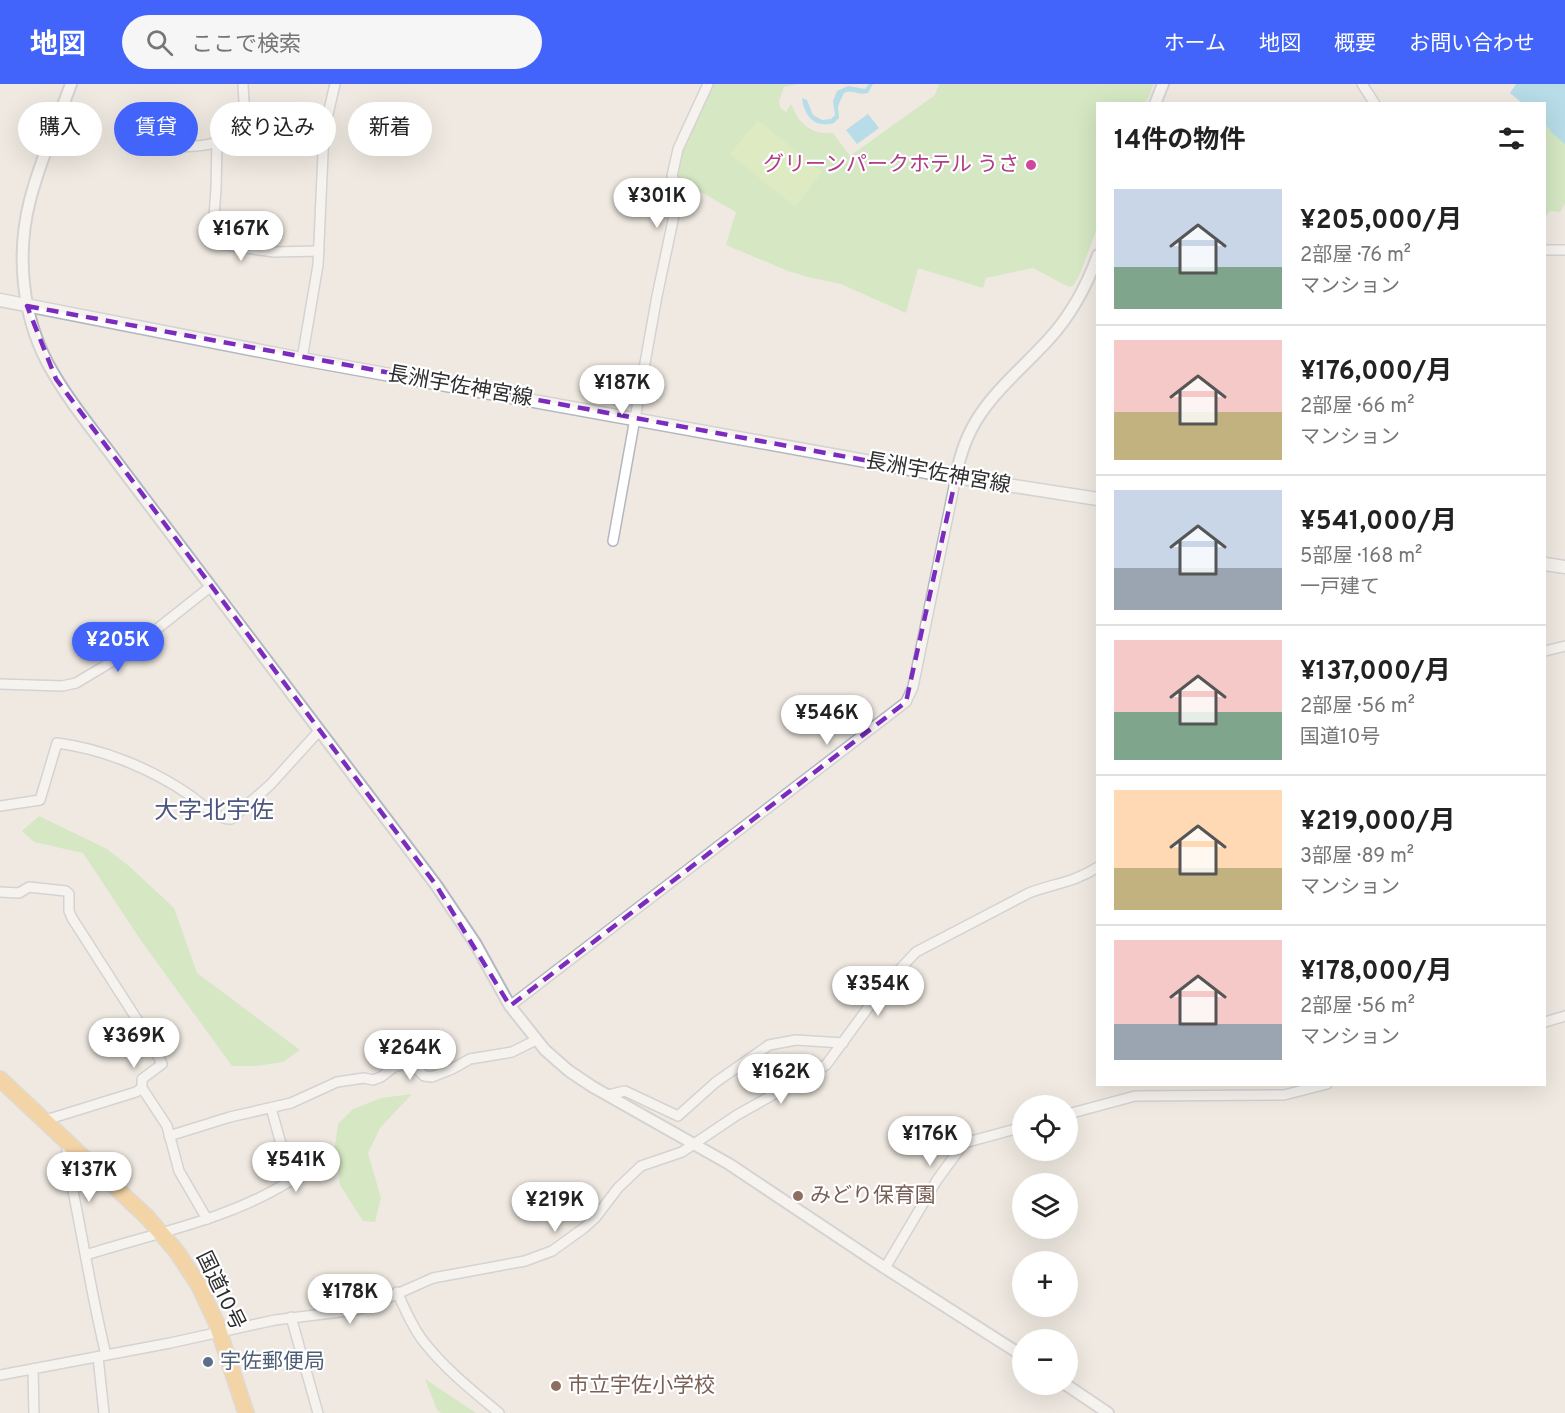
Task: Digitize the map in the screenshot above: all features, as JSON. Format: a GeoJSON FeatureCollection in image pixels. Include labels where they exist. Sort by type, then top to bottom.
{"type":"FeatureCollection","features":[{"type":"Feature","properties":{"kind":"highway","name":"国道10号"},"geometry":{"type":"LineString","coordinates":[[0,1078],[162,1233],[177,1252],[198,1284],[219,1332],[246,1413]]}},
{"type":"Feature","properties":{"kind":"main road","name":"長洲宇佐神宮線"},"geometry":{"type":"LineString","coordinates":[[0,300],[302,359],[956,477],[1096,500]]}},
{"type":"Feature","properties":{"kind":"main road"},"geometry":{"type":"LineString","coordinates":[[1546,564],[1565,567]]}},
{"type":"Feature","properties":{"kind":"street"},"geometry":{"type":"LineString","coordinates":[[71,84],[35,182],[26,217],[24,286],[27,306],[42,351],[57,379],[210,587],[391,824],[461,921],[510,1006],[536,1040],[569,1071],[695,1144],[1012,1349]]}},
{"type":"Feature","properties":{"kind":"street"},"geometry":{"type":"LineString","coordinates":[[243,84],[244,102]]}},
{"type":"Feature","properties":{"kind":"street"},"geometry":{"type":"LineString","coordinates":[[302,359],[319,251],[324,131],[334,86],[323,84]]}},
{"type":"Feature","properties":{"kind":"street"},"geometry":{"type":"LineString","coordinates":[[613,541],[657,296],[679,192],[672,176],[680,142],[708,84]]}},
{"type":"Feature","properties":{"kind":"street"},"geometry":{"type":"LineString","coordinates":[[1156,102],[1163,84]]}},
{"type":"Feature","properties":{"kind":"street"},"geometry":{"type":"LineString","coordinates":[[1362,84],[1374,102]]}},
{"type":"Feature","properties":{"kind":"street"},"geometry":{"type":"LineString","coordinates":[[217,156],[212,243],[267,252],[319,251]]}},
{"type":"Feature","properties":{"kind":"street"},"geometry":{"type":"LineString","coordinates":[[1546,250],[1565,250]]}},
{"type":"Feature","properties":{"kind":"street"},"geometry":{"type":"LineString","coordinates":[[510,1006],[906,702],[913,687],[962,449],[978,416],[997,392],[1062,323],[1083,289],[1096,261]]}},
{"type":"Feature","properties":{"kind":"street"},"geometry":{"type":"LineString","coordinates":[[0,684],[62,686],[76,683],[128,651],[210,587]]}},
{"type":"Feature","properties":{"kind":"street"},"geometry":{"type":"LineString","coordinates":[[1546,651],[1565,646]]}},
{"type":"Feature","properties":{"kind":"street"},"geometry":{"type":"LineString","coordinates":[[0,806],[40,800],[57,743],[91,749],[130,764],[188,794],[223,819],[231,819],[270,785],[319,731]]}},
{"type":"Feature","properties":{"kind":"street"},"geometry":{"type":"LineString","coordinates":[[0,1376],[291,1317],[356,1310],[433,1278],[525,1261],[552,1251],[595,1218],[633,1172],[650,1162],[682,1152],[737,1115],[821,1068],[832,1059],[884,986],[916,952],[1029,893],[1044,887],[1071,882],[1096,868]]}},
{"type":"Feature","properties":{"kind":"street"},"geometry":{"type":"LineString","coordinates":[[0,892],[20,893],[29,887],[66,891],[69,894],[69,911],[72,918],[145,1032],[162,1064],[142,1079],[142,1088],[164,1121],[179,1171],[207,1219]]}},
{"type":"Feature","properties":{"kind":"street"},"geometry":{"type":"LineString","coordinates":[[1546,1022],[1565,1016]]}},
{"type":"Feature","properties":{"kind":"street"},"geometry":{"type":"LineString","coordinates":[[169,1136],[230,1117],[291,1103],[337,1082],[364,1078],[373,1080],[394,1067],[402,1065],[415,1067],[424,1076],[432,1077],[452,1070],[470,1059],[512,1052],[536,1040]]}},
{"type":"Feature","properties":{"kind":"street"},"geometry":{"type":"LineString","coordinates":[[608,1095],[625,1091],[678,1116],[723,1076],[769,1045],[796,1040],[843,1043]]}},
{"type":"Feature","properties":{"kind":"street"},"geometry":{"type":"LineString","coordinates":[[1078,1111],[1135,1096],[1284,1095],[1319,1086]]}},
{"type":"Feature","properties":{"kind":"street"},"geometry":{"type":"LineString","coordinates":[[47,1123],[50,1119],[136,1092],[142,1088]]}},
{"type":"Feature","properties":{"kind":"street"},"geometry":{"type":"LineString","coordinates":[[86,1255],[207,1219],[258,1199],[290,1181],[271,1108]]}},
{"type":"Feature","properties":{"kind":"street"},"geometry":{"type":"LineString","coordinates":[[885,1268],[937,1180],[964,1143],[1012,1130]]}},
{"type":"Feature","properties":{"kind":"street"},"geometry":{"type":"LineString","coordinates":[[70,1145],[66,1158],[86,1255],[102,1356],[104,1413]]}},
{"type":"Feature","properties":{"kind":"street"},"geometry":{"type":"LineString","coordinates":[[397,1293],[424,1342],[457,1376],[499,1413]]}},
{"type":"Feature","properties":{"kind":"street"},"geometry":{"type":"LineString","coordinates":[[291,1317],[318,1413]]}},
{"type":"Feature","properties":{"kind":"street"},"geometry":{"type":"LineString","coordinates":[[33,1370],[34,1413]]}},
{"type":"Feature","properties":{"kind":"street"},"geometry":{"type":"LineString","coordinates":[[1078,1393],[1108,1413]]}},
{"type":"Feature","properties":{"kind":"highlighted area"},"geometry":{"type":"Polygon","coordinates":[[[27,306],[956,477],[906,702],[510,1006],[436,885],[56,379],[27,306]]]}},
{"type":"Feature","properties":{"kind":"green space"},"geometry":{"type":"Polygon","coordinates":[[[709,84],[798,84],[784,87],[779,101],[780,108],[786,112],[791,104],[807,127],[818,132],[833,133],[850,156],[935,95],[939,84],[1154,84],[1146,102],[1096,102],[1096,231],[1073,286],[1069,287],[1033,268],[986,278],[983,288],[918,268],[906,313],[841,284],[788,271],[726,245],[736,212],[676,178],[677,158],[709,84]]]}},
{"type":"Feature","properties":{"kind":"green space"},"geometry":{"type":"Polygon","coordinates":[[[758,120],[822,172],[795,207],[730,154],[758,120]]]}},
{"type":"Feature","properties":{"kind":"green space"},"geometry":{"type":"Polygon","coordinates":[[[1546,122],[1565,137],[1565,204],[1560,212],[1550,211],[1546,216],[1546,122]]]}},
{"type":"Feature","properties":{"kind":"green space"},"geometry":{"type":"Polygon","coordinates":[[[39,816],[107,849],[129,866],[174,908],[197,973],[300,1050],[283,1062],[256,1066],[232,1066],[142,942],[83,853],[34,842],[22,831],[39,816]]]}},
{"type":"Feature","properties":{"kind":"green space"},"geometry":{"type":"Polygon","coordinates":[[[412,1094],[380,1128],[368,1153],[381,1198],[375,1222],[363,1221],[340,1185],[335,1146],[338,1124],[353,1109],[381,1098],[412,1094]]]}},
{"type":"Feature","properties":{"kind":"green space"},"geometry":{"type":"Polygon","coordinates":[[[425,1379],[476,1413],[441,1413],[437,1410],[425,1379]]]}},
{"type":"Feature","properties":{"kind":"water"},"geometry":{"type":"Polygon","coordinates":[[[869,84],[873,84],[868,93],[844,93],[838,106],[839,118],[834,123],[816,122],[805,110],[802,98],[807,100],[813,115],[822,120],[831,119],[835,115],[833,101],[837,91],[848,86],[865,89],[869,84]]]}},
{"type":"Feature","properties":{"kind":"water"},"geometry":{"type":"Polygon","coordinates":[[[1516,84],[1565,84],[1565,144],[1546,125],[1546,102],[1521,102],[1510,93],[1516,84]]]}},
{"type":"Feature","properties":{"kind":"water"},"geometry":{"type":"Polygon","coordinates":[[[868,114],[879,128],[857,144],[846,130],[868,114]]]}},
{"type":"Feature","properties":{"kind":"place","name":"グリーンパークホテル うさ"},"geometry":{"type":"Point","coordinates":[1031,165]}},
{"type":"Feature","properties":{"kind":"place","name":"みどり保育園"},"geometry":{"type":"Point","coordinates":[798,1196]}},
{"type":"Feature","properties":{"kind":"place","name":"宇佐郵便局"},"geometry":{"type":"Point","coordinates":[208,1362]}},
{"type":"Feature","properties":{"kind":"place","name":"市立宇佐小学校"},"geometry":{"type":"Point","coordinates":[556,1386]}},
{"type":"Feature","properties":{"kind":"district","name":"大字北宇佐"},"geometry":{"type":"Point","coordinates":[214,812]}}]}
